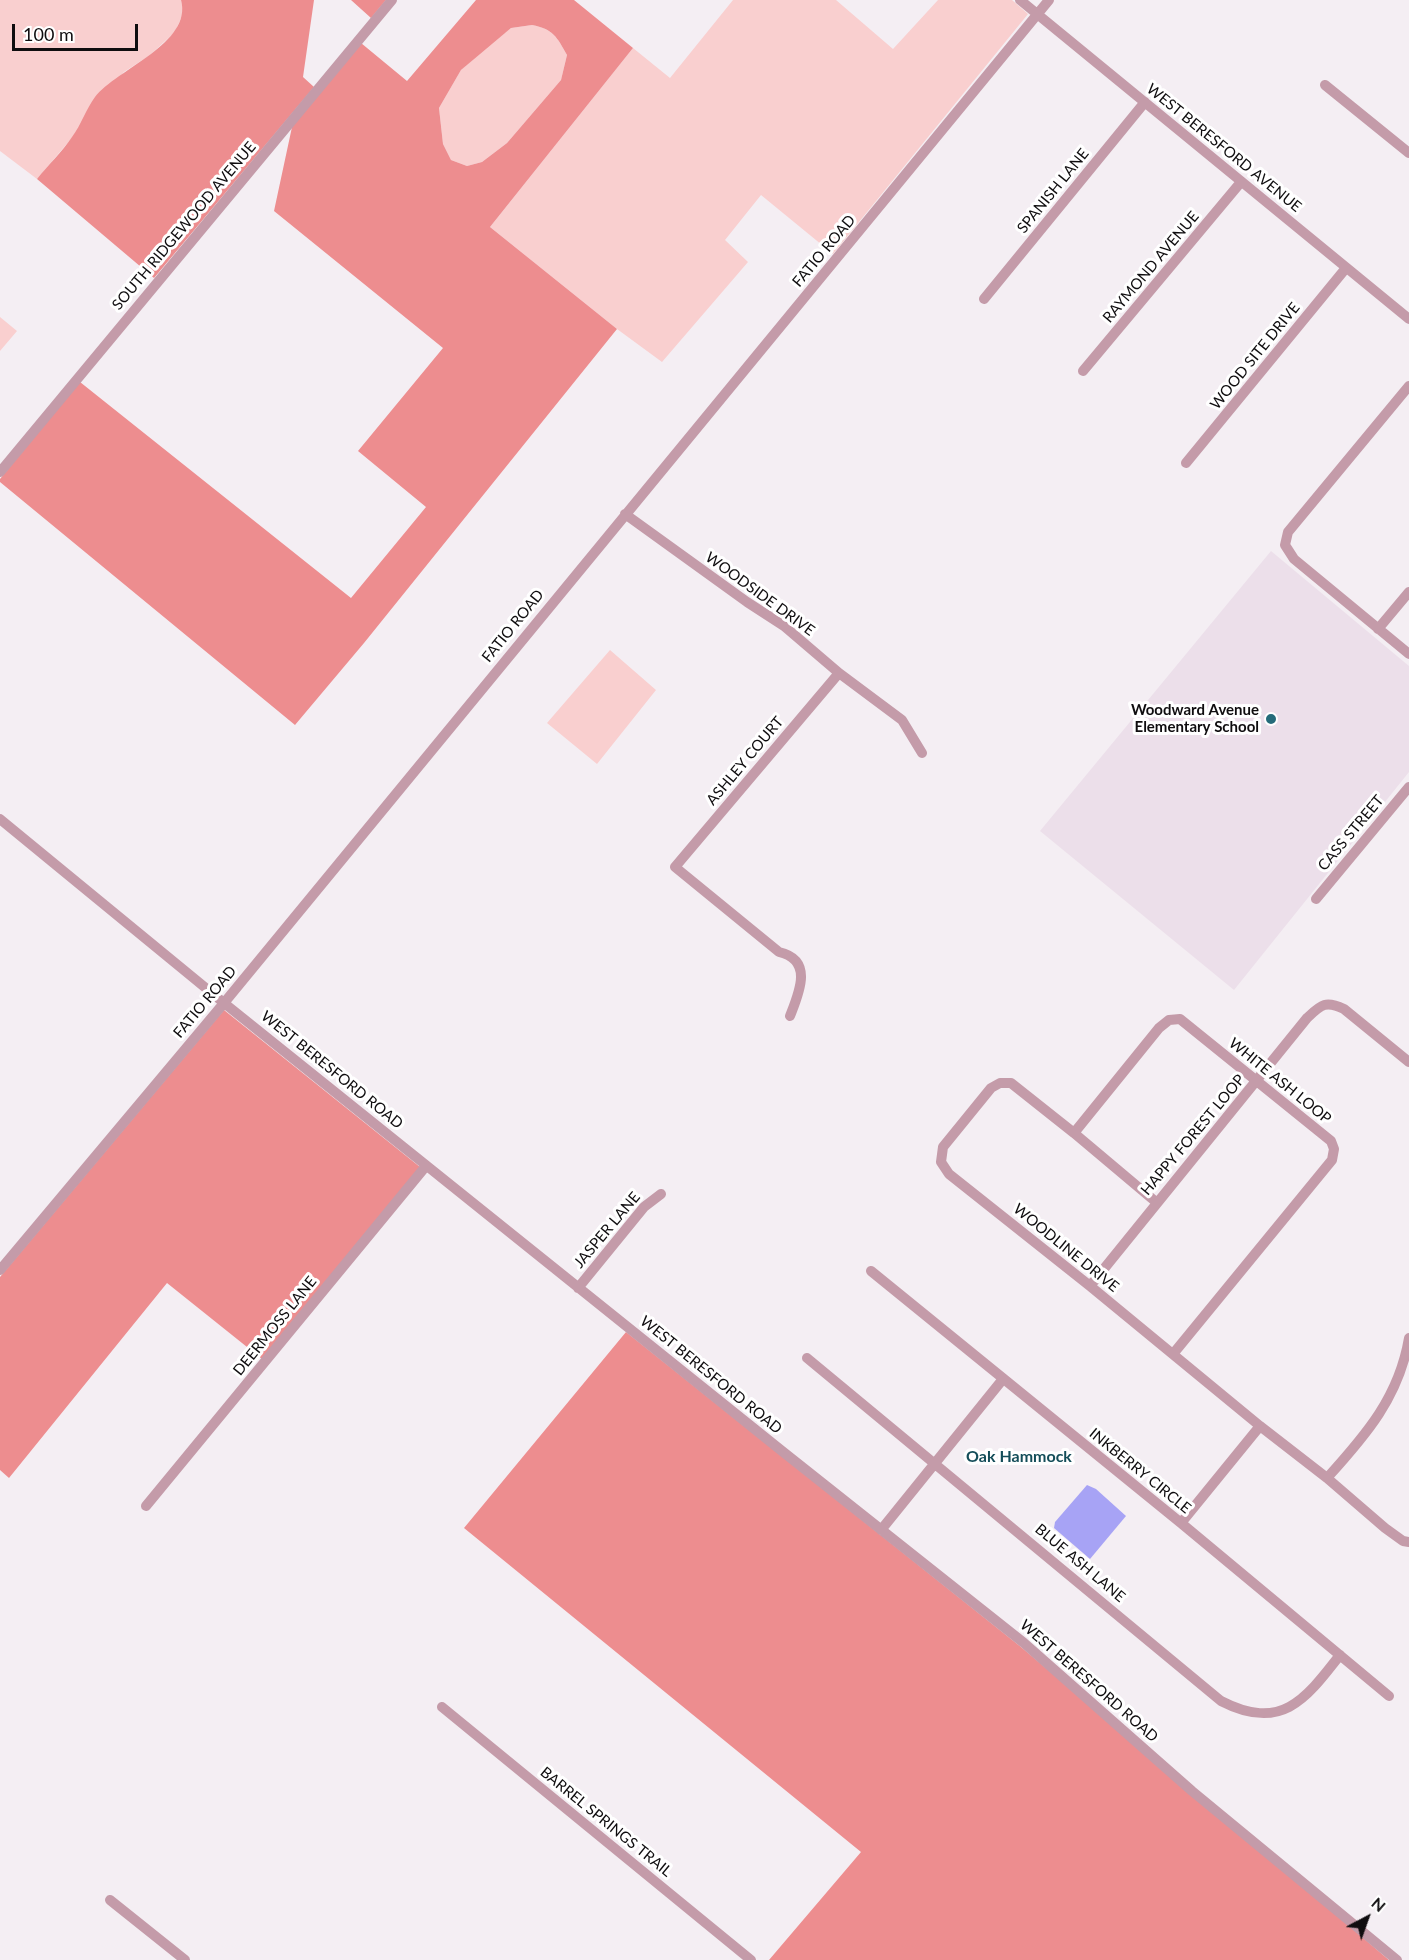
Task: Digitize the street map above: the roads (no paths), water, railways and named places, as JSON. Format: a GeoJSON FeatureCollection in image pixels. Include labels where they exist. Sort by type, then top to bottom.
{"type":"FeatureCollection","features":[{"type":"Feature","properties":{"kind":"street","name":"SOUTH RIDGEWOOD AVENUE"},"geometry":{"type":"LineString","coordinates":[[0,472],[392,0]]}},
{"type":"Feature","properties":{"kind":"street","name":"WEST BERESFORD AVENUE"},"geometry":{"type":"LineString","coordinates":[[1020,0],[1409,319]]}},
{"type":"Feature","properties":{"kind":"street","name":"FATIO ROAD"},"geometry":{"type":"LineString","coordinates":[[0,1270],[224,1003],[1049,0]]}},
{"type":"Feature","properties":{"kind":"street"},"geometry":{"type":"LineString","coordinates":[[1325,85],[1409,153]]}},
{"type":"Feature","properties":{"kind":"street","name":"SPANISH LANE"},"geometry":{"type":"LineString","coordinates":[[984,299],[1145,102]]}},
{"type":"Feature","properties":{"kind":"street","name":"RAYMOND AVENUE"},"geometry":{"type":"LineString","coordinates":[[1083,371],[1241,182]]}},
{"type":"Feature","properties":{"kind":"street","name":"WOOD SITE DRIVE"},"geometry":{"type":"LineString","coordinates":[[1186,463],[1346,268]]}},
{"type":"Feature","properties":{"kind":"street"},"geometry":{"type":"LineString","coordinates":[[1409,386],[1288,531],[1285,544],[1294,559],[1409,654]]}},
{"type":"Feature","properties":{"kind":"street","name":"WOODSIDE DRIVE"},"geometry":{"type":"LineString","coordinates":[[626,514],[747,602],[784,626],[839,673],[902,720],[922,753]]}},
{"type":"Feature","properties":{"kind":"street"},"geometry":{"type":"LineString","coordinates":[[1378,629],[1409,592]]}},
{"type":"Feature","properties":{"kind":"street","name":"ASHLEY COURT"},"geometry":{"type":"LineString","coordinates":[[790,1016],[802,981],[798,961],[791,955],[780,952],[675,867],[839,673]]}},
{"type":"Feature","properties":{"kind":"street","name":"CASS STREET"},"geometry":{"type":"LineString","coordinates":[[1316,899],[1409,787]]}},
{"type":"Feature","properties":{"kind":"street","name":"WEST BERESFORD ROAD"},"geometry":{"type":"LineString","coordinates":[[0,819],[426,1166],[1024,1643],[1192,1791],[1397,1960]]}},
{"type":"Feature","properties":{"kind":"street","name":"HAPPY FOREST LOOP"},"geometry":{"type":"LineString","coordinates":[[1090,1286],[1307,1018],[1320,1006],[1332,1003],[1344,1009],[1409,1062]]}},
{"type":"Feature","properties":{"kind":"street","name":"WHITE ASH LOOP"},"geometry":{"type":"LineString","coordinates":[[1074,1133],[1160,1028],[1169,1020],[1180,1019],[1331,1141],[1334,1149],[1332,1160],[1173,1354]]}},
{"type":"Feature","properties":{"kind":"street","name":"WOODLINE DRIVE"},"geometry":{"type":"LineString","coordinates":[[1156,1202],[1011,1083],[1000,1083],[991,1088],[944,1147],[941,1162],[949,1174],[1327,1478],[1385,1528],[1409,1542]]}},
{"type":"Feature","properties":{"kind":"street","name":"DEERMOSS LANE"},"geometry":{"type":"LineString","coordinates":[[146,1506],[426,1166]]}},
{"type":"Feature","properties":{"kind":"street","name":"JASPER LANE"},"geometry":{"type":"LineString","coordinates":[[578,1288],[644,1207],[661,1194]]}},
{"type":"Feature","properties":{"kind":"street","name":"INKBERRY CIRCLE"},"geometry":{"type":"LineString","coordinates":[[871,1271],[1181,1523],[1389,1696]]}},
{"type":"Feature","properties":{"kind":"street"},"geometry":{"type":"LineString","coordinates":[[1327,1478],[1373,1425],[1388,1401],[1409,1343]]}},
{"type":"Feature","properties":{"kind":"street","name":"BLUE ASH LANE"},"geometry":{"type":"LineString","coordinates":[[807,1358],[1221,1701],[1239,1711],[1255,1714],[1282,1710],[1305,1698],[1340,1655]]}},
{"type":"Feature","properties":{"kind":"street"},"geometry":{"type":"LineString","coordinates":[[881,1530],[1003,1379]]}},
{"type":"Feature","properties":{"kind":"street"},"geometry":{"type":"LineString","coordinates":[[1181,1523],[1260,1426]]}},
{"type":"Feature","properties":{"kind":"street","name":"BARREL SPRINGS TRAIL"},"geometry":{"type":"LineString","coordinates":[[442,1707],[751,1960]]}},
{"type":"Feature","properties":{"kind":"street"},"geometry":{"type":"LineString","coordinates":[[110,1900],[185,1960]]}},
{"type":"Feature","properties":{"kind":"place","name":"Woodward Avenue Elementary School"},"geometry":{"type":"Point","coordinates":[1271,719]}},
{"type":"Feature","properties":{"kind":"district","name":"Oak Hammock"},"geometry":{"type":"Point","coordinates":[1019,1457]}}]}
